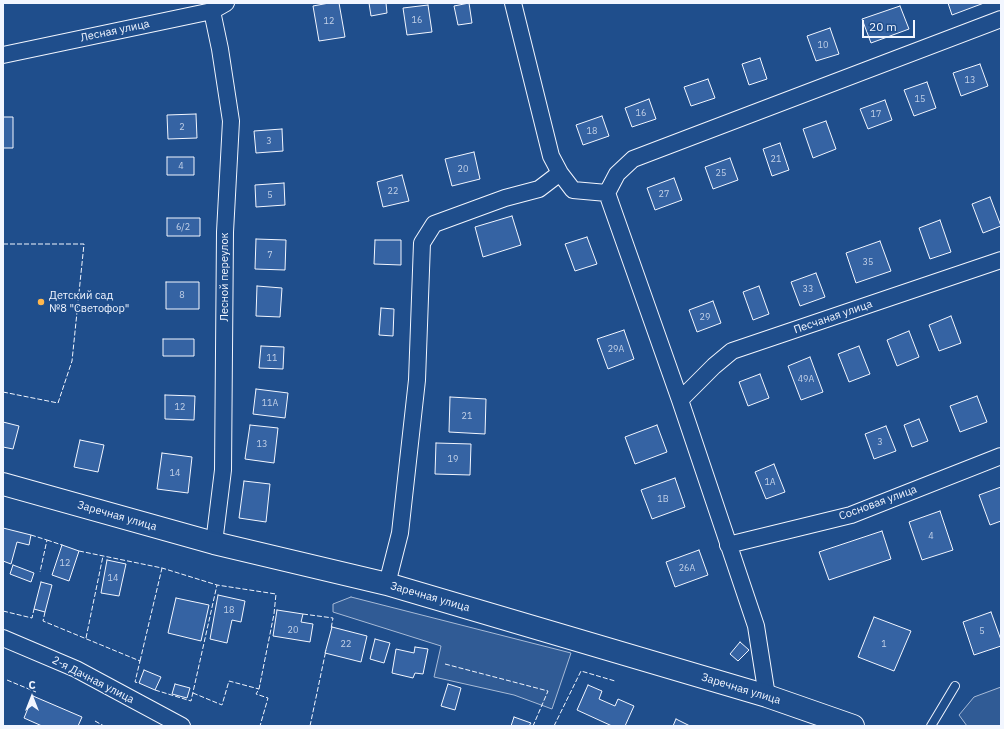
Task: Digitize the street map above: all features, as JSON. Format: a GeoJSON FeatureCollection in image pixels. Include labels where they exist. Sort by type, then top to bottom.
{"type":"FeatureCollection","features":[{"type":"Feature","properties":{"kind":"main road","name":"Заречная улица"},"geometry":{"type":"LineString","coordinates":[[3,484],[214,543],[387,584],[767,696],[853,726]]}},
{"type":"Feature","properties":{"kind":"street","name":"Лесная улица"},"geometry":{"type":"LineString","coordinates":[[3,55],[212,11],[226,3]]}},
{"type":"Feature","properties":{"kind":"street"},"geometry":{"type":"LineString","coordinates":[[513,3],[552,156],[560,173],[573,190],[606,193]]}},
{"type":"Feature","properties":{"kind":"street","name":"Лесной переулок"},"geometry":{"type":"LineString","coordinates":[[212,11],[220,49],[231,121],[225,232],[223,470],[214,543]]}},
{"type":"Feature","properties":{"kind":"street"},"geometry":{"type":"LineString","coordinates":[[767,696],[756,626],[680,400],[606,193],[617,174],[633,160],[1001,19]]}},
{"type":"Feature","properties":{"kind":"street"},"geometry":{"type":"LineString","coordinates":[[387,584],[400,533],[417,380],[422,243],[434,224],[505,198],[539,189],[560,173]]}},
{"type":"Feature","properties":{"kind":"street","name":"Песчаная улица"},"geometry":{"type":"LineString","coordinates":[[680,400],[714,366],[732,351],[1001,260]]}},
{"type":"Feature","properties":{"kind":"street","name":"Сосновая улица"},"geometry":{"type":"LineString","coordinates":[[728,545],[851,514],[1001,456]]}},
{"type":"Feature","properties":{"kind":"street","name":"2-я Дачная улица"},"geometry":{"type":"LineString","coordinates":[[3,638],[76,669],[182,726]]}},
{"type":"Feature","properties":{"kind":"lane"},"geometry":{"type":"LineString","coordinates":[[931,726],[955,686]]}},
{"type":"Feature","properties":{"kind":"shaded area"},"geometry":{"type":"Polygon","coordinates":[[[351,597],[571,653],[552,709],[514,695],[434,677],[441,646],[333,612],[333,604],[351,597]]]}},
{"type":"Feature","properties":{"kind":"shaded area"},"geometry":{"type":"Polygon","coordinates":[[[1001,687],[1001,726],[967,726],[959,715],[974,697],[1001,687]]]}},
{"type":"Feature","properties":{"kind":"building"},"geometry":{"type":"Polygon","coordinates":[[[339,3],[345,37],[319,41],[313,6],[339,3]]]}},
{"type":"Feature","properties":{"kind":"building"},"geometry":{"type":"Polygon","coordinates":[[[369,3],[386,3],[387,13],[371,16],[369,3]]]}},
{"type":"Feature","properties":{"kind":"building"},"geometry":{"type":"Polygon","coordinates":[[[469,3],[472,23],[458,25],[454,6],[469,3]]]}},
{"type":"Feature","properties":{"kind":"building"},"geometry":{"type":"Polygon","coordinates":[[[948,3],[984,3],[952,15],[948,3]]]}},
{"type":"Feature","properties":{"kind":"building"},"geometry":{"type":"Polygon","coordinates":[[[428,5],[432,32],[407,35],[403,8],[428,5]]]}},
{"type":"Feature","properties":{"kind":"building"},"geometry":{"type":"Polygon","coordinates":[[[900,6],[909,29],[871,43],[862,19],[900,6]]]}},
{"type":"Feature","properties":{"kind":"building"},"geometry":{"type":"Polygon","coordinates":[[[830,28],[839,54],[816,61],[807,36],[830,28]]]}},
{"type":"Feature","properties":{"kind":"building"},"geometry":{"type":"Polygon","coordinates":[[[760,58],[767,79],[749,85],[742,64],[760,58]]]}},
{"type":"Feature","properties":{"kind":"building"},"geometry":{"type":"Polygon","coordinates":[[[980,64],[988,86],[961,96],[953,73],[980,64]]]}},
{"type":"Feature","properties":{"kind":"building"},"geometry":{"type":"Polygon","coordinates":[[[708,79],[715,98],[691,106],[684,87],[708,79]]]}},
{"type":"Feature","properties":{"kind":"building"},"geometry":{"type":"Polygon","coordinates":[[[927,82],[936,108],[914,116],[904,90],[927,82]]]}},
{"type":"Feature","properties":{"kind":"building"},"geometry":{"type":"Polygon","coordinates":[[[649,99],[656,119],[632,127],[625,108],[649,99]]]}},
{"type":"Feature","properties":{"kind":"building"},"geometry":{"type":"Polygon","coordinates":[[[885,100],[892,120],[868,129],[860,109],[885,100]]]}},
{"type":"Feature","properties":{"kind":"building"},"geometry":{"type":"Polygon","coordinates":[[[196,114],[197,138],[168,139],[167,115],[196,114]]]}},
{"type":"Feature","properties":{"kind":"building"},"geometry":{"type":"Polygon","coordinates":[[[602,116],[609,136],[583,145],[576,125],[602,116]]]}},
{"type":"Feature","properties":{"kind":"building"},"geometry":{"type":"Polygon","coordinates":[[[3,117],[13,117],[13,148],[3,148],[3,117]]]}},
{"type":"Feature","properties":{"kind":"building"},"geometry":{"type":"Polygon","coordinates":[[[826,121],[836,149],[813,158],[803,129],[826,121]]]}},
{"type":"Feature","properties":{"kind":"building"},"geometry":{"type":"Polygon","coordinates":[[[282,129],[283,151],[256,153],[254,131],[282,129]]]}},
{"type":"Feature","properties":{"kind":"building"},"geometry":{"type":"Polygon","coordinates":[[[780,143],[789,170],[772,176],[763,149],[780,143]]]}},
{"type":"Feature","properties":{"kind":"building"},"geometry":{"type":"Polygon","coordinates":[[[474,152],[480,179],[452,186],[445,159],[474,152]]]}},
{"type":"Feature","properties":{"kind":"building"},"geometry":{"type":"Polygon","coordinates":[[[167,157],[194,157],[194,175],[167,175],[167,157]]]}},
{"type":"Feature","properties":{"kind":"building"},"geometry":{"type":"Polygon","coordinates":[[[730,158],[738,180],[713,189],[705,167],[730,158]]]}},
{"type":"Feature","properties":{"kind":"building"},"geometry":{"type":"Polygon","coordinates":[[[402,175],[409,201],[383,207],[377,182],[402,175]]]}},
{"type":"Feature","properties":{"kind":"building"},"geometry":{"type":"Polygon","coordinates":[[[674,178],[682,200],[655,210],[647,188],[674,178]]]}},
{"type":"Feature","properties":{"kind":"building"},"geometry":{"type":"Polygon","coordinates":[[[284,183],[285,205],[256,207],[255,185],[284,183]]]}},
{"type":"Feature","properties":{"kind":"building"},"geometry":{"type":"Polygon","coordinates":[[[990,197],[1001,226],[983,233],[972,204],[990,197]]]}},
{"type":"Feature","properties":{"kind":"building"},"geometry":{"type":"Polygon","coordinates":[[[512,216],[521,245],[483,257],[475,227],[512,216]]]}},
{"type":"Feature","properties":{"kind":"building"},"geometry":{"type":"Polygon","coordinates":[[[167,218],[200,218],[200,236],[167,236],[167,218]]]}},
{"type":"Feature","properties":{"kind":"building"},"geometry":{"type":"Polygon","coordinates":[[[940,220],[951,252],[930,259],[919,228],[940,220]]]}},
{"type":"Feature","properties":{"kind":"building"},"geometry":{"type":"Polygon","coordinates":[[[587,237],[597,264],[575,271],[565,244],[587,237]]]}},
{"type":"Feature","properties":{"kind":"building"},"geometry":{"type":"Polygon","coordinates":[[[256,239],[286,240],[285,270],[255,269],[256,239]]]}},
{"type":"Feature","properties":{"kind":"building"},"geometry":{"type":"Polygon","coordinates":[[[375,240],[401,240],[401,265],[374,264],[375,240]]]}},
{"type":"Feature","properties":{"kind":"building"},"geometry":{"type":"Polygon","coordinates":[[[880,241],[891,271],[856,283],[846,253],[880,241]]]}},
{"type":"Feature","properties":{"kind":"building"},"geometry":{"type":"Polygon","coordinates":[[[816,273],[825,297],[800,306],[791,282],[816,273]]]}},
{"type":"Feature","properties":{"kind":"building"},"geometry":{"type":"Polygon","coordinates":[[[166,282],[199,282],[199,309],[166,309],[166,282]]]}},
{"type":"Feature","properties":{"kind":"building"},"geometry":{"type":"Polygon","coordinates":[[[257,286],[282,288],[280,317],[256,316],[257,286]]]}},
{"type":"Feature","properties":{"kind":"building"},"geometry":{"type":"Polygon","coordinates":[[[759,286],[769,314],[753,320],[743,292],[759,286]]]}},
{"type":"Feature","properties":{"kind":"building"},"geometry":{"type":"Polygon","coordinates":[[[713,301],[721,323],[697,332],[689,310],[713,301]]]}},
{"type":"Feature","properties":{"kind":"building"},"geometry":{"type":"Polygon","coordinates":[[[381,308],[394,309],[393,336],[379,335],[381,308]]]}},
{"type":"Feature","properties":{"kind":"building"},"geometry":{"type":"Polygon","coordinates":[[[951,316],[961,343],[939,351],[929,325],[951,316]]]}},
{"type":"Feature","properties":{"kind":"building"},"geometry":{"type":"Polygon","coordinates":[[[624,330],[634,359],[608,369],[597,339],[624,330]]]}},
{"type":"Feature","properties":{"kind":"building"},"geometry":{"type":"Polygon","coordinates":[[[909,331],[919,357],[897,366],[887,340],[909,331]]]}},
{"type":"Feature","properties":{"kind":"building"},"geometry":{"type":"Polygon","coordinates":[[[163,339],[194,339],[194,356],[163,356],[163,339]]]}},
{"type":"Feature","properties":{"kind":"building"},"geometry":{"type":"Polygon","coordinates":[[[261,346],[284,347],[283,369],[259,368],[261,346]]]}},
{"type":"Feature","properties":{"kind":"building"},"geometry":{"type":"Polygon","coordinates":[[[859,346],[870,374],[849,382],[838,354],[859,346]]]}},
{"type":"Feature","properties":{"kind":"building"},"geometry":{"type":"Polygon","coordinates":[[[810,357],[823,392],[801,400],[788,366],[810,357]]]}},
{"type":"Feature","properties":{"kind":"building"},"geometry":{"type":"Polygon","coordinates":[[[760,374],[769,398],[748,406],[739,382],[760,374]]]}},
{"type":"Feature","properties":{"kind":"building"},"geometry":{"type":"Polygon","coordinates":[[[256,389],[288,393],[285,418],[253,414],[256,389]]]}},
{"type":"Feature","properties":{"kind":"building"},"geometry":{"type":"Polygon","coordinates":[[[165,395],[195,396],[194,420],[165,419],[165,395]]]}},
{"type":"Feature","properties":{"kind":"building"},"geometry":{"type":"Polygon","coordinates":[[[977,396],[987,422],[960,432],[950,406],[977,396]]]}},
{"type":"Feature","properties":{"kind":"building"},"geometry":{"type":"Polygon","coordinates":[[[450,397],[486,399],[485,434],[449,432],[450,397]]]}},
{"type":"Feature","properties":{"kind":"building"},"geometry":{"type":"Polygon","coordinates":[[[919,419],[928,441],[912,447],[904,425],[919,419]]]}},
{"type":"Feature","properties":{"kind":"building"},"geometry":{"type":"Polygon","coordinates":[[[3,422],[19,426],[13,449],[3,447],[3,422]]]}},
{"type":"Feature","properties":{"kind":"building"},"geometry":{"type":"Polygon","coordinates":[[[250,425],[278,428],[274,463],[245,459],[250,425]]]}},
{"type":"Feature","properties":{"kind":"building"},"geometry":{"type":"Polygon","coordinates":[[[657,425],[667,452],[635,464],[625,437],[657,425]]]}},
{"type":"Feature","properties":{"kind":"building"},"geometry":{"type":"Polygon","coordinates":[[[886,426],[896,451],[874,459],[865,434],[886,426]]]}},
{"type":"Feature","properties":{"kind":"building"},"geometry":{"type":"Polygon","coordinates":[[[80,440],[104,445],[98,472],[74,467],[80,440]]]}},
{"type":"Feature","properties":{"kind":"building"},"geometry":{"type":"Polygon","coordinates":[[[436,443],[471,444],[470,475],[435,474],[436,443]]]}},
{"type":"Feature","properties":{"kind":"building"},"geometry":{"type":"Polygon","coordinates":[[[162,453],[192,457],[188,493],[157,489],[162,453]]]}},
{"type":"Feature","properties":{"kind":"building"},"geometry":{"type":"Polygon","coordinates":[[[774,464],[785,492],[766,499],[755,472],[774,464]]]}},
{"type":"Feature","properties":{"kind":"building"},"geometry":{"type":"Polygon","coordinates":[[[675,478],[685,507],[652,519],[641,490],[675,478]]]}},
{"type":"Feature","properties":{"kind":"building"},"geometry":{"type":"Polygon","coordinates":[[[244,481],[270,484],[266,522],[239,518],[244,481]]]}},
{"type":"Feature","properties":{"kind":"building"},"geometry":{"type":"Polygon","coordinates":[[[1001,487],[1001,521],[990,525],[979,495],[1001,487]]]}},
{"type":"Feature","properties":{"kind":"building"},"geometry":{"type":"Polygon","coordinates":[[[940,511],[953,550],[922,560],[909,522],[940,511]]]}},
{"type":"Feature","properties":{"kind":"building"},"geometry":{"type":"Polygon","coordinates":[[[3,528],[31,535],[29,545],[17,542],[11,564],[3,561],[3,528]]]}},
{"type":"Feature","properties":{"kind":"building"},"geometry":{"type":"Polygon","coordinates":[[[882,531],[891,559],[829,580],[819,552],[882,531]]]}},
{"type":"Feature","properties":{"kind":"building"},"geometry":{"type":"Polygon","coordinates":[[[62,545],[79,551],[69,581],[52,575],[62,545]]]}},
{"type":"Feature","properties":{"kind":"building"},"geometry":{"type":"Polygon","coordinates":[[[699,550],[708,575],[675,587],[666,562],[699,550]]]}},
{"type":"Feature","properties":{"kind":"building"},"geometry":{"type":"Polygon","coordinates":[[[107,560],[126,564],[119,596],[101,593],[107,560]]]}},
{"type":"Feature","properties":{"kind":"building"},"geometry":{"type":"Polygon","coordinates":[[[13,565],[34,573],[31,582],[10,574],[13,565]]]}},
{"type":"Feature","properties":{"kind":"building"},"geometry":{"type":"Polygon","coordinates":[[[41,582],[52,585],[45,612],[34,609],[41,582]]]}},
{"type":"Feature","properties":{"kind":"building"},"geometry":{"type":"Polygon","coordinates":[[[218,595],[245,601],[241,622],[232,620],[227,643],[210,639],[218,595]]]}},
{"type":"Feature","properties":{"kind":"building"},"geometry":{"type":"Polygon","coordinates":[[[176,598],[209,605],[201,641],[168,633],[176,598]]]}},
{"type":"Feature","properties":{"kind":"building"},"geometry":{"type":"Polygon","coordinates":[[[277,610],[303,614],[301,622],[313,624],[310,642],[273,636],[277,610]]]}},
{"type":"Feature","properties":{"kind":"building"},"geometry":{"type":"Polygon","coordinates":[[[991,612],[1001,640],[1001,646],[974,655],[963,622],[991,612]]]}},
{"type":"Feature","properties":{"kind":"building"},"geometry":{"type":"Polygon","coordinates":[[[874,617],[911,631],[894,671],[858,657],[874,617]]]}},
{"type":"Feature","properties":{"kind":"building"},"geometry":{"type":"Polygon","coordinates":[[[332,627],[367,636],[361,662],[325,653],[332,627]]]}},
{"type":"Feature","properties":{"kind":"building"},"geometry":{"type":"Polygon","coordinates":[[[375,639],[390,643],[384,663],[370,659],[375,639]]]}},
{"type":"Feature","properties":{"kind":"building"},"geometry":{"type":"Polygon","coordinates":[[[740,642],[749,650],[738,661],[730,654],[740,642]]]}},
{"type":"Feature","properties":{"kind":"building"},"geometry":{"type":"Polygon","coordinates":[[[415,647],[428,649],[423,674],[415,673],[413,678],[392,673],[396,649],[414,653],[415,647]]]}},
{"type":"Feature","properties":{"kind":"building"},"geometry":{"type":"Polygon","coordinates":[[[144,670],[161,677],[155,690],[139,683],[144,670]]]}},
{"type":"Feature","properties":{"kind":"building"},"geometry":{"type":"Polygon","coordinates":[[[175,684],[190,688],[187,698],[172,694],[175,684]]]}},
{"type":"Feature","properties":{"kind":"building"},"geometry":{"type":"Polygon","coordinates":[[[448,684],[461,688],[455,710],[441,706],[448,684]]]}},
{"type":"Feature","properties":{"kind":"building"},"geometry":{"type":"Polygon","coordinates":[[[588,685],[602,691],[599,699],[615,706],[618,699],[634,706],[625,726],[612,726],[577,710],[588,685]]]}},
{"type":"Feature","properties":{"kind":"building"},"geometry":{"type":"Polygon","coordinates":[[[33,696],[82,717],[78,726],[42,726],[24,718],[33,696]]]}},
{"type":"Feature","properties":{"kind":"building"},"geometry":{"type":"Polygon","coordinates":[[[514,717],[531,723],[529,726],[511,726],[514,717]]]}},
{"type":"Feature","properties":{"kind":"building"},"geometry":{"type":"Polygon","coordinates":[[[676,719],[690,726],[673,726],[676,719]]]}},
{"type":"Feature","properties":{"kind":"fence"},"geometry":{"type":"LineString","coordinates":[[3,244],[84,244],[72,361],[58,403],[3,392]]}},
{"type":"Feature","properties":{"kind":"fence"},"geometry":{"type":"LineString","coordinates":[[31,535],[47,540],[40,572]]}},
{"type":"Feature","properties":{"kind":"fence"},"geometry":{"type":"LineString","coordinates":[[47,540],[62,545]]}},
{"type":"Feature","properties":{"kind":"fence"},"geometry":{"type":"LineString","coordinates":[[79,551],[162,568],[217,585],[276,594],[274,614],[259,689],[256,694],[268,698],[260,726]]}},
{"type":"Feature","properties":{"kind":"fence"},"geometry":{"type":"LineString","coordinates":[[86,638],[103,556]]}},
{"type":"Feature","properties":{"kind":"fence"},"geometry":{"type":"LineString","coordinates":[[140,661],[162,568]]}},
{"type":"Feature","properties":{"kind":"fence"},"geometry":{"type":"LineString","coordinates":[[155,690],[191,701],[217,585]]}},
{"type":"Feature","properties":{"kind":"fence"},"geometry":{"type":"LineString","coordinates":[[3,611],[32,618],[34,609]]}},
{"type":"Feature","properties":{"kind":"fence"},"geometry":{"type":"LineString","coordinates":[[45,612],[43,621],[140,661],[135,682],[139,683]]}},
{"type":"Feature","properties":{"kind":"fence"},"geometry":{"type":"LineString","coordinates":[[303,614],[333,618],[331,629]]}},
{"type":"Feature","properties":{"kind":"fence"},"geometry":{"type":"LineString","coordinates":[[310,726],[326,650]]}},
{"type":"Feature","properties":{"kind":"fence"},"geometry":{"type":"LineString","coordinates":[[445,664],[548,691],[533,726]]}},
{"type":"Feature","properties":{"kind":"fence"},"geometry":{"type":"LineString","coordinates":[[554,726],[581,671],[615,681]]}},
{"type":"Feature","properties":{"kind":"fence"},"geometry":{"type":"LineString","coordinates":[[7,680],[36,692]]}},
{"type":"Feature","properties":{"kind":"fence"},"geometry":{"type":"LineString","coordinates":[[193,693],[222,705],[229,681],[259,689]]}},
{"type":"Feature","properties":{"kind":"fence"},"geometry":{"type":"LineString","coordinates":[[95,721],[104,726]]}},
{"type":"Feature","properties":{"kind":"place","name":"Детский сад №8 \"Светофор\""},"geometry":{"type":"Point","coordinates":[41,302]}}]}
